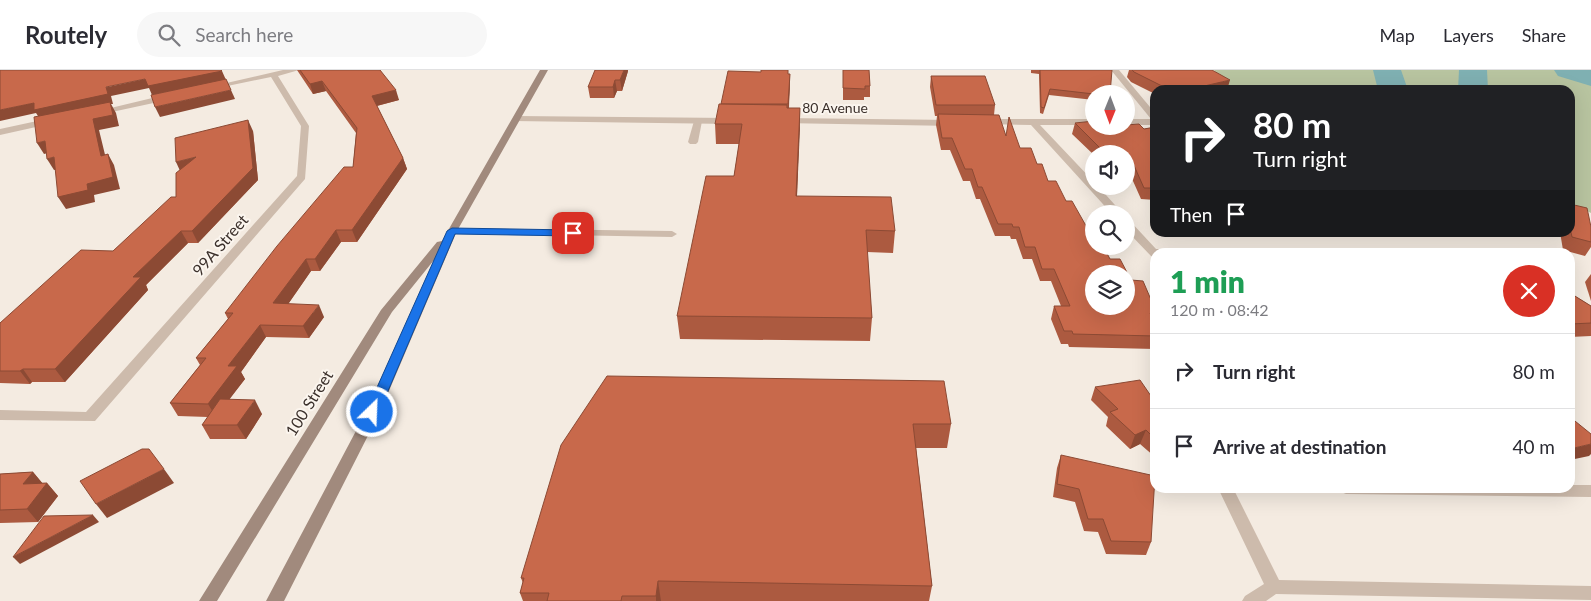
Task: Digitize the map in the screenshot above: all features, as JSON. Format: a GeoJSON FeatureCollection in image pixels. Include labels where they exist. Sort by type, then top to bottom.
{"type":"FeatureCollection","features":[{"type":"Feature","properties":{"kind":"main road","name":"100 Street"},"geometry":{"type":"LineString","coordinates":[[275,601],[372,412],[452,231],[544,70]]}},
{"type":"Feature","properties":{"kind":"main road","name":"100 Street"},"geometry":{"type":"LineString","coordinates":[[208,601],[387,310],[452,231]]}},
{"type":"Feature","properties":{"kind":"street"},"geometry":{"type":"LineString","coordinates":[[205,89],[295,70]]}},
{"type":"Feature","properties":{"kind":"street"},"geometry":{"type":"LineString","coordinates":[[1115,70],[1150,114]]}},
{"type":"Feature","properties":{"kind":"street","name":"99A Street"},"geometry":{"type":"LineString","coordinates":[[0,415],[90,417],[302,177],[305,126],[273,74]]}},
{"type":"Feature","properties":{"kind":"street"},"geometry":{"type":"LineString","coordinates":[[88,114],[175,95]]}},
{"type":"Feature","properties":{"kind":"street"},"geometry":{"type":"LineString","coordinates":[[516,119],[736,121]]}},
{"type":"Feature","properties":{"kind":"street"},"geometry":{"type":"LineString","coordinates":[[0,132],[58,120]]}},
{"type":"Feature","properties":{"kind":"street"},"geometry":{"type":"LineString","coordinates":[[1135,121],[1150,120]]}},
{"type":"Feature","properties":{"kind":"street"},"geometry":{"type":"LineString","coordinates":[[693,142],[698,121]]}},
{"type":"Feature","properties":{"kind":"street","name":"80 Avenue"},"geometry":{"type":"LineString","coordinates":[[775,121],[1085,122]]}},
{"type":"Feature","properties":{"kind":"street"},"geometry":{"type":"LineString","coordinates":[[1034,122],[1110,205]]}},
{"type":"Feature","properties":{"kind":"street"},"geometry":{"type":"LineString","coordinates":[[452,231],[672,234]]}},
{"type":"Feature","properties":{"kind":"street"},"geometry":{"type":"LineString","coordinates":[[1135,233],[1150,249]]}},
{"type":"Feature","properties":{"kind":"street"},"geometry":{"type":"LineString","coordinates":[[1575,491],[1591,491]]}},
{"type":"Feature","properties":{"kind":"street"},"geometry":{"type":"LineString","coordinates":[[1228,493],[1274,587]]}},
{"type":"Feature","properties":{"kind":"street"},"geometry":{"type":"LineString","coordinates":[[1251,601],[1274,587],[1591,594]]}},
{"type":"Feature","properties":{"kind":"green space"},"geometry":{"type":"Polygon","coordinates":[[[1214,70],[1591,70],[1591,213],[1575,205],[1575,85],[1227,85],[1214,70]]]}},
{"type":"Feature","properties":{"kind":"building"},"geometry":{"type":"Polygon","coordinates":[[[0,70],[222,71],[148,86],[145,79],[106,87],[108,94],[34,110],[34,103],[0,110],[0,70]]]}},
{"type":"Feature","properties":{"kind":"building"},"geometry":{"type":"Polygon","coordinates":[[[300,70],[380,70],[396,90],[372,96],[403,158],[352,230],[336,230],[315,259],[306,259],[273,303],[319,305],[303,326],[260,325],[228,366],[237,366],[208,404],[170,403],[206,358],[196,358],[233,313],[225,313],[277,246],[344,167],[353,167],[357,128],[322,81],[310,84],[300,70]]]}},
{"type":"Feature","properties":{"kind":"building"},"geometry":{"type":"Polygon","coordinates":[[[595,70],[624,70],[620,80],[615,80],[613,87],[588,87],[595,70]]]}},
{"type":"Feature","properties":{"kind":"building"},"geometry":{"type":"Polygon","coordinates":[[[761,70],[788,70],[788,74],[790,74],[788,104],[721,104],[728,71],[761,72],[761,70]]]}},
{"type":"Feature","properties":{"kind":"building"},"geometry":{"type":"Polygon","coordinates":[[[843,70],[869,70],[870,86],[865,86],[865,89],[843,88],[843,70]]]}},
{"type":"Feature","properties":{"kind":"building"},"geometry":{"type":"Polygon","coordinates":[[[1040,70],[1112,70],[1111,85],[1085,85],[1085,93],[1050,89],[1044,108],[1041,107],[1040,70]]]}},
{"type":"Feature","properties":{"kind":"building"},"geometry":{"type":"Polygon","coordinates":[[[1132,70],[1212,70],[1230,80],[1208,85],[1160,85],[1132,70]]]}},
{"type":"Feature","properties":{"kind":"building"},"geometry":{"type":"Polygon","coordinates":[[[931,76],[985,76],[995,105],[936,105],[931,76]]]}},
{"type":"Feature","properties":{"kind":"building"},"geometry":{"type":"Polygon","coordinates":[[[226,79],[231,90],[155,107],[151,95],[226,79]]]}},
{"type":"Feature","properties":{"kind":"building"},"geometry":{"type":"Polygon","coordinates":[[[110,102],[113,115],[93,119],[101,156],[108,154],[113,177],[87,184],[88,190],[58,197],[54,157],[47,159],[45,141],[37,143],[34,117],[110,102]]]}},
{"type":"Feature","properties":{"kind":"building"},"geometry":{"type":"Polygon","coordinates":[[[719,104],[787,105],[787,108],[800,108],[796,196],[891,197],[895,231],[866,230],[872,318],[677,316],[706,176],[734,176],[742,124],[715,124],[719,104]]]}},
{"type":"Feature","properties":{"kind":"building"},"geometry":{"type":"Polygon","coordinates":[[[938,114],[999,115],[1006,136],[1009,117],[1020,148],[1031,148],[1037,164],[1042,164],[1048,181],[1056,181],[1066,201],[1072,201],[1085,224],[1085,255],[1108,255],[1110,259],[1120,259],[1123,265],[1085,265],[1085,315],[1135,315],[1135,280],[1143,281],[1150,297],[1150,336],[1073,334],[1072,331],[1064,331],[1054,306],[1070,306],[1054,269],[1042,269],[1035,247],[1025,247],[1019,227],[1013,227],[1012,224],[998,224],[982,187],[978,187],[972,169],[965,169],[952,138],[942,138],[938,114]]]}},
{"type":"Feature","properties":{"kind":"building"},"geometry":{"type":"Polygon","coordinates":[[[248,120],[253,168],[192,231],[181,231],[133,277],[141,277],[55,369],[0,371],[0,323],[81,250],[113,251],[171,197],[176,197],[176,173],[196,157],[176,162],[175,138],[248,120]]]}},
{"type":"Feature","properties":{"kind":"building"},"geometry":{"type":"Polygon","coordinates":[[[1085,122],[1085,133],[1075,123],[1085,122]]]}},
{"type":"Feature","properties":{"kind":"building"},"geometry":{"type":"Polygon","coordinates":[[[1135,124],[1139,124],[1144,129],[1150,128],[1150,188],[1144,188],[1135,168],[1135,145],[1097,145],[1087,135],[1135,135],[1135,124]]]}},
{"type":"Feature","properties":{"kind":"building"},"geometry":{"type":"Polygon","coordinates":[[[1575,205],[1587,208],[1591,227],[1591,242],[1572,237],[1575,237],[1575,205]]]}},
{"type":"Feature","properties":{"kind":"building"},"geometry":{"type":"Polygon","coordinates":[[[1575,296],[1591,306],[1591,323],[1575,324],[1575,296]]]}},
{"type":"Feature","properties":{"kind":"building"},"geometry":{"type":"Polygon","coordinates":[[[607,376],[944,381],[951,424],[913,424],[932,586],[658,581],[656,596],[622,596],[621,601],[547,601],[549,593],[520,593],[524,578],[521,578],[561,445],[607,376]]]}},
{"type":"Feature","properties":{"kind":"building"},"geometry":{"type":"Polygon","coordinates":[[[1140,380],[1150,395],[1150,434],[1146,430],[1135,435],[1110,412],[1118,409],[1095,387],[1140,380]]]}},
{"type":"Feature","properties":{"kind":"building"},"geometry":{"type":"Polygon","coordinates":[[[220,399],[255,400],[237,425],[202,425],[220,399]]]}},
{"type":"Feature","properties":{"kind":"building"},"geometry":{"type":"Polygon","coordinates":[[[1575,421],[1591,434],[1591,444],[1575,448],[1575,421]]]}},
{"type":"Feature","properties":{"kind":"building"},"geometry":{"type":"Polygon","coordinates":[[[142,449],[149,449],[164,469],[96,504],[80,481],[142,449]]]}},
{"type":"Feature","properties":{"kind":"building"},"geometry":{"type":"Polygon","coordinates":[[[1061,455],[1150,475],[1150,493],[1154,493],[1151,542],[1111,541],[1103,519],[1088,519],[1079,489],[1057,484],[1061,455]]]}},
{"type":"Feature","properties":{"kind":"building"},"geometry":{"type":"Polygon","coordinates":[[[33,472],[23,484],[47,483],[27,509],[0,510],[0,474],[33,472]]]}},
{"type":"Feature","properties":{"kind":"building"},"geometry":{"type":"Polygon","coordinates":[[[93,515],[13,557],[44,516],[93,515]]]}},
{"type":"Feature","properties":{"kind":"waterway"},"geometry":{"type":"LineString","coordinates":[[1387,70],[1392,85]]}},
{"type":"Feature","properties":{"kind":"waterway"},"geometry":{"type":"LineString","coordinates":[[1473,70],[1473,85]]}},
{"type":"Feature","properties":{"kind":"waterway"},"geometry":{"type":"LineString","coordinates":[[1568,70],[1591,77]]}},
{"type":"Feature","properties":{"kind":"route"},"geometry":{"type":"LineString","coordinates":[[372,412],[452,231],[573,233]]}}]}
